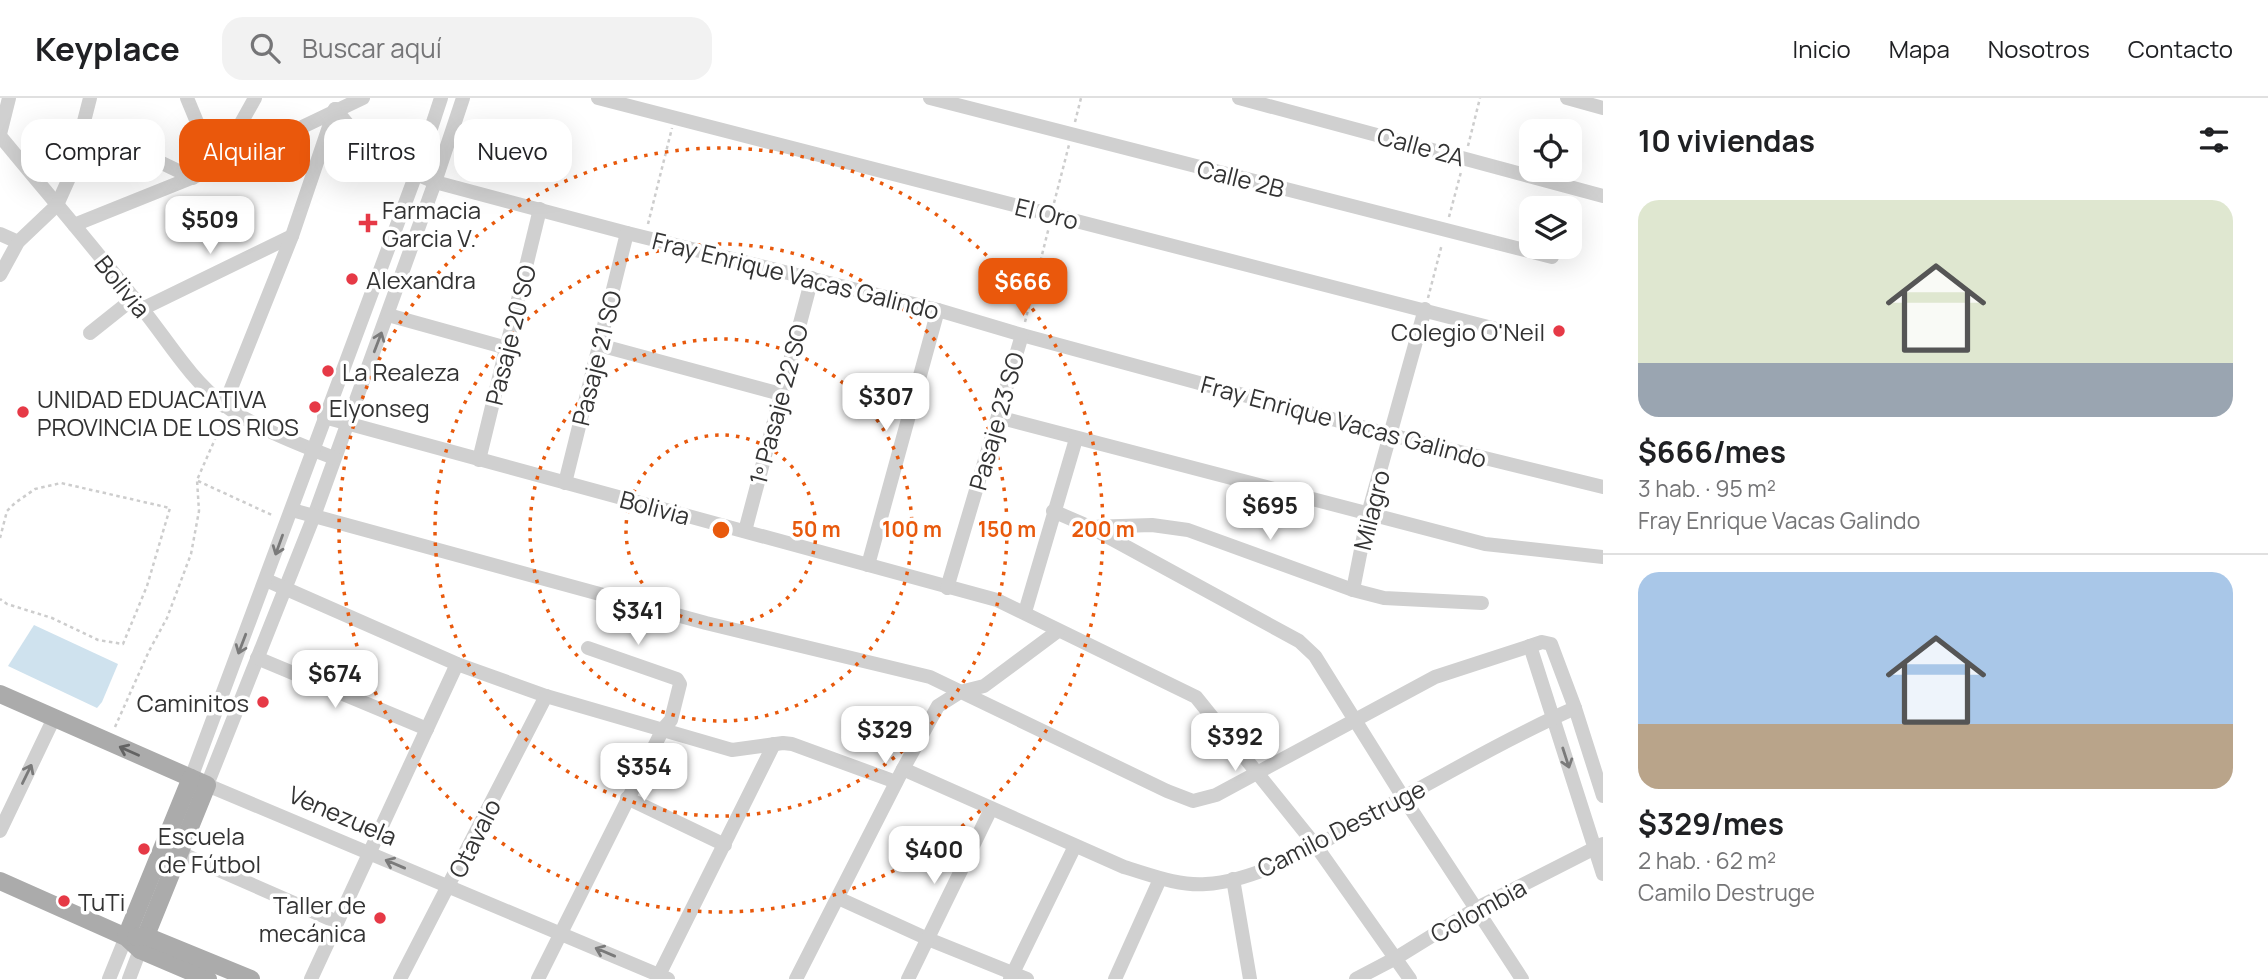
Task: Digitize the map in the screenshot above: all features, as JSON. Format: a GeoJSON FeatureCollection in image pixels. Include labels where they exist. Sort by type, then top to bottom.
{"type":"FeatureCollection","features":[{"type":"Feature","properties":{"kind":"main road","name":"Venezuela"},"geometry":{"type":"LineString","coordinates":[[0,694],[199,781]]}},
{"type":"Feature","properties":{"kind":"main road"},"geometry":{"type":"LineString","coordinates":[[143,943],[180,853],[199,781]]}},
{"type":"Feature","properties":{"kind":"main road"},"geometry":{"type":"LineString","coordinates":[[126,937],[199,781]]}},
{"type":"Feature","properties":{"kind":"main road"},"geometry":{"type":"LineString","coordinates":[[0,881],[126,937],[251,979]]}},
{"type":"Feature","properties":{"kind":"main road"},"geometry":{"type":"LineString","coordinates":[[143,943],[208,979]]}},
{"type":"Feature","properties":{"kind":"street"},"geometry":{"type":"LineString","coordinates":[[0,135],[9,98]]}},
{"type":"Feature","properties":{"kind":"street"},"geometry":{"type":"LineString","coordinates":[[85,119],[90,98]]}},
{"type":"Feature","properties":{"kind":"street"},"geometry":{"type":"LineString","coordinates":[[187,98],[196,119]]}},
{"type":"Feature","properties":{"kind":"street"},"geometry":{"type":"LineString","coordinates":[[243,119],[255,98]]}},
{"type":"Feature","properties":{"kind":"street"},"geometry":{"type":"LineString","coordinates":[[310,122],[363,98]]}},
{"type":"Feature","properties":{"kind":"street"},"geometry":{"type":"LineString","coordinates":[[434,119],[441,98]]}},
{"type":"Feature","properties":{"kind":"street"},"geometry":{"type":"LineString","coordinates":[[440,167],[463,98]]}},
{"type":"Feature","properties":{"kind":"street","name":"El Oro"},"geometry":{"type":"LineString","coordinates":[[598,98],[1496,329]]}},
{"type":"Feature","properties":{"kind":"street","name":"Calle 2B"},"geometry":{"type":"LineString","coordinates":[[930,98],[1519,249]]}},
{"type":"Feature","properties":{"kind":"street","name":"Calle 2A"},"geometry":{"type":"LineString","coordinates":[[1239,98],[1603,196]]}},
{"type":"Feature","properties":{"kind":"street"},"geometry":{"type":"LineString","coordinates":[[1567,98],[1603,108]]}},
{"type":"Feature","properties":{"kind":"street"},"geometry":{"type":"LineString","coordinates":[[227,407],[292,236],[335,110]]}},
{"type":"Feature","properties":{"kind":"street","name":"Fray Enrique Vacas Galindo"},"geometry":{"type":"LineString","coordinates":[[335,110],[343,119]]}},
{"type":"Feature","properties":{"kind":"street","name":"Bolivia"},"geometry":{"type":"LineString","coordinates":[[0,135],[138,303],[181,361],[227,407],[334,458]]}},
{"type":"Feature","properties":{"kind":"street"},"geometry":{"type":"LineString","coordinates":[[0,275],[18,242],[57,205],[67,182]]}},
{"type":"Feature","properties":{"kind":"street"},"geometry":{"type":"LineString","coordinates":[[74,225],[183,182]]}},
{"type":"Feature","properties":{"kind":"street"},"geometry":{"type":"LineString","coordinates":[[199,781],[324,417],[413,182]]}},
{"type":"Feature","properties":{"kind":"street"},"geometry":{"type":"LineString","coordinates":[[199,781],[257,658],[314,516],[435,182]]}},
{"type":"Feature","properties":{"kind":"street","name":"Fray Enrique Vacas Galindo"},"geometry":{"type":"LineString","coordinates":[[435,182],[938,310],[1391,435],[1603,487]]}},
{"type":"Feature","properties":{"kind":"street","name":"Pasaje 20 SO"},"geometry":{"type":"LineString","coordinates":[[478,460],[540,209]]}},
{"type":"Feature","properties":{"kind":"street","name":"Pasaje 21 SO"},"geometry":{"type":"LineString","coordinates":[[565,483],[627,233]]}},
{"type":"Feature","properties":{"kind":"street"},"geometry":{"type":"LineString","coordinates":[[0,234],[18,242]]}},
{"type":"Feature","properties":{"kind":"street"},"geometry":{"type":"LineString","coordinates":[[90,333],[138,303],[292,236]]}},
{"type":"Feature","properties":{"kind":"street","name":"1º Pasaje 22 SO"},"geometry":{"type":"LineString","coordinates":[[745,531],[812,278]]}},
{"type":"Feature","properties":{"kind":"street","name":"Milagro"},"geometry":{"type":"LineString","coordinates":[[1353,590],[1368,514],[1425,309]]}},
{"type":"Feature","properties":{"kind":"street"},"geometry":{"type":"LineString","coordinates":[[868,565],[938,310]]}},
{"type":"Feature","properties":{"kind":"street"},"geometry":{"type":"LineString","coordinates":[[388,315],[507,348]]}},
{"type":"Feature","properties":{"kind":"street","name":"Pasaje 23 SO"},"geometry":{"type":"LineString","coordinates":[[947,588],[1021,335]]}},
{"type":"Feature","properties":{"kind":"street"},"geometry":{"type":"LineString","coordinates":[[599,345],[781,394]]}},
{"type":"Feature","properties":{"kind":"street","name":"Bolivia"},"geometry":{"type":"LineString","coordinates":[[324,417],[997,600],[1196,697],[1316,846],[1410,979]]}},
{"type":"Feature","properties":{"kind":"street"},"geometry":{"type":"LineString","coordinates":[[998,418],[1485,544],[1603,557]]}},
{"type":"Feature","properties":{"kind":"street"},"geometry":{"type":"LineString","coordinates":[[1025,612],[1076,439]]}},
{"type":"Feature","properties":{"kind":"street"},"geometry":{"type":"LineString","coordinates":[[1053,511],[1090,527],[1299,641],[1315,656],[1353,720],[1522,979]]}},
{"type":"Feature","properties":{"kind":"street"},"geometry":{"type":"LineString","coordinates":[[289,516],[314,516],[706,623],[930,677],[1193,801],[1216,795],[1435,677],[1542,642],[1551,644],[1603,796]]}},
{"type":"Feature","properties":{"kind":"street"},"geometry":{"type":"LineString","coordinates":[[1090,527],[1152,525],[1188,530],[1353,590],[1384,598],[1482,603]]}},
{"type":"Feature","properties":{"kind":"street","name":"Camilo Destruge"},"geometry":{"type":"LineString","coordinates":[[266,580],[457,664],[546,696],[732,750],[792,744],[900,776],[991,809],[1124,867],[1160,879],[1189,884],[1209,884],[1260,871],[1316,846],[1403,797],[1575,708]]}},
{"type":"Feature","properties":{"kind":"street"},"geometry":{"type":"LineString","coordinates":[[938,706],[960,692],[984,686],[1058,631]]}},
{"type":"Feature","properties":{"kind":"street"},"geometry":{"type":"LineString","coordinates":[[1530,646],[1599,846],[1603,874]]}},
{"type":"Feature","properties":{"kind":"street"},"geometry":{"type":"LineString","coordinates":[[538,979],[627,798],[663,729],[671,720],[680,684],[677,679],[588,648]]}},
{"type":"Feature","properties":{"kind":"street"},"geometry":{"type":"LineString","coordinates":[[257,658],[427,729]]}},
{"type":"Feature","properties":{"kind":"street"},"geometry":{"type":"LineString","coordinates":[[311,979],[457,664]]}},
{"type":"Feature","properties":{"kind":"street"},"geometry":{"type":"LineString","coordinates":[[796,979],[938,706],[938,694],[930,677]]}},
{"type":"Feature","properties":{"kind":"street","name":"Otavalo"},"geometry":{"type":"LineString","coordinates":[[400,979],[546,696]]}},
{"type":"Feature","properties":{"kind":"street"},"geometry":{"type":"LineString","coordinates":[[0,831],[54,718]]}},
{"type":"Feature","properties":{"kind":"street"},"geometry":{"type":"LineString","coordinates":[[661,978],[774,744]]}},
{"type":"Feature","properties":{"kind":"street","name":"Venezuela"},"geometry":{"type":"LineString","coordinates":[[199,781],[661,978]]}},
{"type":"Feature","properties":{"kind":"street"},"geometry":{"type":"LineString","coordinates":[[627,798],[725,845]]}},
{"type":"Feature","properties":{"kind":"street"},"geometry":{"type":"LineString","coordinates":[[908,979],[991,809]]}},
{"type":"Feature","properties":{"kind":"street"},"geometry":{"type":"LineString","coordinates":[[838,898],[1017,977],[1075,846]]}},
{"type":"Feature","properties":{"kind":"street","name":"Colombia"},"geometry":{"type":"LineString","coordinates":[[1356,979],[1396,958],[1477,908],[1599,846]]}},
{"type":"Feature","properties":{"kind":"street"},"geometry":{"type":"LineString","coordinates":[[180,853],[337,922]]}},
{"type":"Feature","properties":{"kind":"street"},"geometry":{"type":"LineString","coordinates":[[1115,979],[1160,879]]}},
{"type":"Feature","properties":{"kind":"street"},"geometry":{"type":"LineString","coordinates":[[1233,879],[1250,979]]}},
{"type":"Feature","properties":{"kind":"street"},"geometry":{"type":"LineString","coordinates":[[109,979],[126,937]]}},
{"type":"Feature","properties":{"kind":"street"},"geometry":{"type":"LineString","coordinates":[[129,979],[143,943]]}},
{"type":"Feature","properties":{"kind":"street"},"geometry":{"type":"LineString","coordinates":[[143,943],[148,949],[222,979]]}},
{"type":"Feature","properties":{"kind":"street"},"geometry":{"type":"LineString","coordinates":[[143,943],[151,943],[238,979]]}},
{"type":"Feature","properties":{"kind":"path"},"geometry":{"type":"LineString","coordinates":[[1425,309],[1480,98]]}},
{"type":"Feature","properties":{"kind":"path"},"geometry":{"type":"LineString","coordinates":[[645,237],[675,118]]}},
{"type":"Feature","properties":{"kind":"path"},"geometry":{"type":"LineString","coordinates":[[109,742],[167,618],[191,554],[199,511],[197,480],[227,407]]}},
{"type":"Feature","properties":{"kind":"path"},"geometry":{"type":"LineString","coordinates":[[197,480],[289,516]]}},
{"type":"Feature","properties":{"kind":"path"},"geometry":{"type":"LineString","coordinates":[[0,538],[7,511],[15,503],[35,489],[61,483],[170,508],[147,586],[123,644],[98,640],[52,618],[7,604],[0,599]]}},
{"type":"Feature","properties":{"kind":"water"},"geometry":{"type":"Polygon","coordinates":[[[34,625],[118,664],[97,708],[8,666],[34,625]]]}},
{"type":"Feature","properties":{"kind":"place","name":"Farmacia Garcia V."},"geometry":{"type":"Point","coordinates":[368,223]}},
{"type":"Feature","properties":{"kind":"place","name":"Alexandra"},"geometry":{"type":"Point","coordinates":[352,279]}},
{"type":"Feature","properties":{"kind":"place","name":"Colegio O'Neil"},"geometry":{"type":"Point","coordinates":[1559,331]}},
{"type":"Feature","properties":{"kind":"place","name":"La Realeza"},"geometry":{"type":"Point","coordinates":[328,371]}},
{"type":"Feature","properties":{"kind":"place","name":"Elyonseg"},"geometry":{"type":"Point","coordinates":[315,407]}},
{"type":"Feature","properties":{"kind":"place","name":"UNIDAD EDUACATIVA PROVINCIA DE LOS RIOS"},"geometry":{"type":"Point","coordinates":[23,412]}},
{"type":"Feature","properties":{"kind":"place","name":"Caminitos"},"geometry":{"type":"Point","coordinates":[263,702]}},
{"type":"Feature","properties":{"kind":"place","name":"Escuela de Fútbol"},"geometry":{"type":"Point","coordinates":[144,849]}},
{"type":"Feature","properties":{"kind":"place","name":"TuTi"},"geometry":{"type":"Point","coordinates":[64,901]}},
{"type":"Feature","properties":{"kind":"place","name":"Taller de mecánica"},"geometry":{"type":"Point","coordinates":[380,918]}}]}
